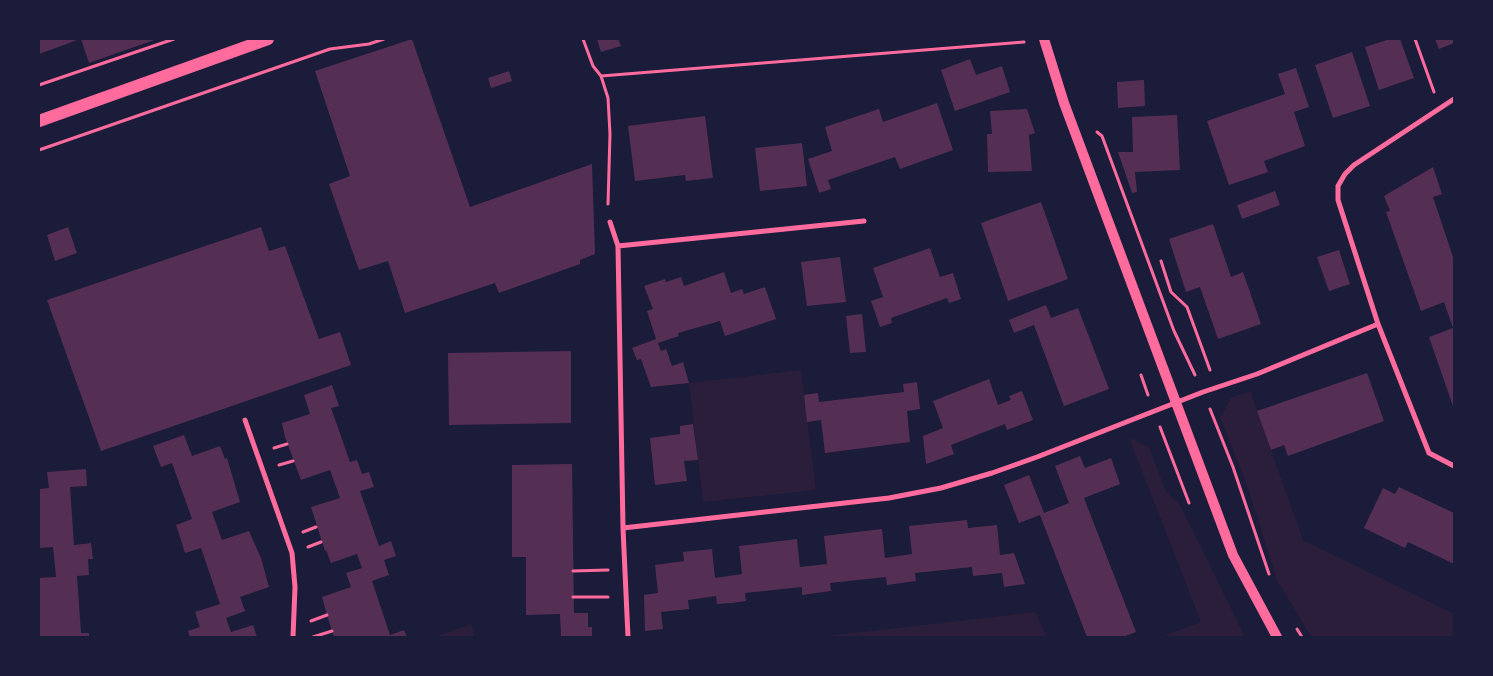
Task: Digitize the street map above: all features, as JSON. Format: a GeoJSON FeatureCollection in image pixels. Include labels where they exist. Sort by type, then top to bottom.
{"type":"FeatureCollection","features":[{"type":"Feature","properties":{"kind":"main road"},"geometry":{"type":"LineString","coordinates":[[39,121],[268,39]]}},
{"type":"Feature","properties":{"kind":"main road"},"geometry":{"type":"LineString","coordinates":[[1045,40],[1064,103],[1233,555],[1277,637]]}},
{"type":"Feature","properties":{"kind":"street"},"geometry":{"type":"LineString","coordinates":[[1454,99],[1354,164],[1338,186],[1338,200],[1378,324],[1429,453],[1454,466]]}},
{"type":"Feature","properties":{"kind":"street"},"geometry":{"type":"LineString","coordinates":[[618,246],[864,221]]}},
{"type":"Feature","properties":{"kind":"street"},"geometry":{"type":"LineString","coordinates":[[610,222],[618,246],[624,570],[628,637]]}},
{"type":"Feature","properties":{"kind":"street"},"geometry":{"type":"LineString","coordinates":[[623,528],[889,498],[940,488],[1019,463],[1378,324]]}},
{"type":"Feature","properties":{"kind":"street"},"geometry":{"type":"LineString","coordinates":[[246,420],[292,553],[295,587],[293,637]]}},
{"type":"Feature","properties":{"kind":"path"},"geometry":{"type":"LineString","coordinates":[[39,85],[174,39]]}},
{"type":"Feature","properties":{"kind":"path"},"geometry":{"type":"LineString","coordinates":[[39,150],[330,49],[369,44],[384,39]]}},
{"type":"Feature","properties":{"kind":"path"},"geometry":{"type":"LineString","coordinates":[[584,39],[593,66],[601,76],[608,98],[610,125],[610,222]]}},
{"type":"Feature","properties":{"kind":"path"},"geometry":{"type":"LineString","coordinates":[[1415,39],[1440,109]]}},
{"type":"Feature","properties":{"kind":"path"},"geometry":{"type":"LineString","coordinates":[[601,76],[1045,40]]}},
{"type":"Feature","properties":{"kind":"path"},"geometry":{"type":"LineString","coordinates":[[1094,129],[1102,136],[1174,331],[1203,392],[1233,467],[1272,582]]}},
{"type":"Feature","properties":{"kind":"path"},"geometry":{"type":"LineString","coordinates":[[1161,261],[1172,292],[1187,307],[1216,388]]}},
{"type":"Feature","properties":{"kind":"path"},"geometry":{"type":"LineString","coordinates":[[573,571],[624,570]]}},
{"type":"Feature","properties":{"kind":"path"},"geometry":{"type":"LineString","coordinates":[[574,597],[625,596]]}},
{"type":"Feature","properties":{"kind":"path"},"geometry":{"type":"LineString","coordinates":[[1294,622],[1302,637]]}},
{"type":"Feature","properties":{"kind":"path"},"geometry":{"type":"LineString","coordinates":[[313,637],[332,631]]}},
{"type":"Feature","properties":{"kind":"shaded area"},"geometry":{"type":"Polygon","coordinates":[[[801,370],[816,490],[703,502],[689,383],[801,370]]]}},
{"type":"Feature","properties":{"kind":"shaded area"},"geometry":{"type":"Polygon","coordinates":[[[1250,391],[1303,540],[1454,614],[1454,637],[1311,637],[1277,580],[1246,482],[1220,418],[1231,398],[1250,391]]]}},
{"type":"Feature","properties":{"kind":"shaded area"},"geometry":{"type":"Polygon","coordinates":[[[1129,438],[1149,447],[1166,492],[1180,505],[1245,637],[1160,637],[1201,622],[1129,438]]]}},
{"type":"Feature","properties":{"kind":"shaded area"},"geometry":{"type":"Polygon","coordinates":[[[1036,612],[1046,637],[819,637],[1036,612]]]}},
{"type":"Feature","properties":{"kind":"shaded area"},"geometry":{"type":"Polygon","coordinates":[[[471,624],[475,637],[434,637],[471,624]]]}},
{"type":"Feature","properties":{"kind":"building"},"geometry":{"type":"Polygon","coordinates":[[[39,39],[80,39],[39,54],[39,39]]]}},
{"type":"Feature","properties":{"kind":"building"},"geometry":{"type":"Polygon","coordinates":[[[81,39],[157,39],[89,63],[81,39]]]}},
{"type":"Feature","properties":{"kind":"building"},"geometry":{"type":"Polygon","coordinates":[[[412,39],[470,207],[592,164],[595,254],[580,260],[580,264],[499,293],[495,283],[405,313],[388,261],[359,270],[329,184],[350,176],[315,71],[412,39]]]}},
{"type":"Feature","properties":{"kind":"building"},"geometry":{"type":"Polygon","coordinates":[[[597,39],[618,39],[621,46],[601,52],[597,39]]]}},
{"type":"Feature","properties":{"kind":"building"},"geometry":{"type":"Polygon","coordinates":[[[1390,39],[1400,39],[1414,78],[1379,90],[1365,47],[1390,39]]]}},
{"type":"Feature","properties":{"kind":"building"},"geometry":{"type":"Polygon","coordinates":[[[1435,39],[1454,39],[1454,43],[1439,49],[1435,39]]]}},
{"type":"Feature","properties":{"kind":"building"},"geometry":{"type":"Polygon","coordinates":[[[1352,52],[1370,106],[1333,118],[1315,65],[1352,52]]]}},
{"type":"Feature","properties":{"kind":"building"},"geometry":{"type":"Polygon","coordinates":[[[970,59],[976,75],[1002,66],[1010,92],[955,111],[941,70],[970,59]]]}},
{"type":"Feature","properties":{"kind":"building"},"geometry":{"type":"Polygon","coordinates":[[[1296,68],[1309,107],[1294,112],[1305,146],[1264,161],[1268,172],[1229,185],[1207,121],[1285,94],[1278,74],[1296,68]]]}},
{"type":"Feature","properties":{"kind":"building"},"geometry":{"type":"Polygon","coordinates":[[[509,71],[512,81],[491,88],[488,78],[509,71]]]}},
{"type":"Feature","properties":{"kind":"building"},"geometry":{"type":"Polygon","coordinates":[[[1144,80],[1145,106],[1118,108],[1117,82],[1144,80]]]}},
{"type":"Feature","properties":{"kind":"building"},"geometry":{"type":"Polygon","coordinates":[[[937,103],[953,150],[900,169],[895,157],[828,180],[831,189],[819,193],[808,159],[832,151],[825,127],[879,109],[883,122],[937,103]]]}},
{"type":"Feature","properties":{"kind":"building"},"geometry":{"type":"Polygon","coordinates":[[[1027,109],[1035,133],[1029,135],[1032,171],[988,172],[987,134],[992,134],[990,111],[1027,109]]]}},
{"type":"Feature","properties":{"kind":"building"},"geometry":{"type":"Polygon","coordinates":[[[1177,115],[1180,170],[1135,172],[1137,192],[1132,193],[1118,152],[1133,152],[1132,117],[1177,115]]]}},
{"type":"Feature","properties":{"kind":"building"},"geometry":{"type":"Polygon","coordinates":[[[705,116],[713,178],[686,181],[685,175],[635,181],[628,126],[705,116]]]}},
{"type":"Feature","properties":{"kind":"building"},"geometry":{"type":"Polygon","coordinates":[[[802,143],[807,186],[760,191],[755,148],[802,143]]]}},
{"type":"Feature","properties":{"kind":"building"},"geometry":{"type":"Polygon","coordinates":[[[1433,167],[1442,194],[1433,197],[1454,260],[1454,409],[1429,337],[1453,328],[1444,302],[1421,311],[1386,212],[1390,211],[1384,196],[1433,167]]]}},
{"type":"Feature","properties":{"kind":"building"},"geometry":{"type":"Polygon","coordinates":[[[1275,191],[1280,205],[1242,219],[1237,205],[1275,191]]]}},
{"type":"Feature","properties":{"kind":"building"},"geometry":{"type":"Polygon","coordinates":[[[1041,202],[1068,279],[1008,301],[981,223],[1041,202]]]}},
{"type":"Feature","properties":{"kind":"building"},"geometry":{"type":"Polygon","coordinates":[[[1213,224],[1231,277],[1243,272],[1261,324],[1218,339],[1200,287],[1186,292],[1169,239],[1213,224]]]}},
{"type":"Feature","properties":{"kind":"building"},"geometry":{"type":"Polygon","coordinates":[[[68,227],[77,253],[55,261],[47,235],[68,227]]]}},
{"type":"Feature","properties":{"kind":"building"},"geometry":{"type":"Polygon","coordinates":[[[261,227],[269,251],[285,246],[319,339],[340,332],[351,365],[101,451],[47,300],[261,227]]]}},
{"type":"Feature","properties":{"kind":"building"},"geometry":{"type":"Polygon","coordinates":[[[930,248],[940,277],[953,273],[961,299],[949,303],[947,298],[891,318],[892,323],[880,327],[871,301],[883,297],[873,268],[930,248]]]}},
{"type":"Feature","properties":{"kind":"building"},"geometry":{"type":"Polygon","coordinates":[[[1339,250],[1350,284],[1329,291],[1317,257],[1339,250]]]}},
{"type":"Feature","properties":{"kind":"building"},"geometry":{"type":"Polygon","coordinates":[[[840,257],[846,302],[807,306],[801,262],[840,257]]]}},
{"type":"Feature","properties":{"kind":"building"},"geometry":{"type":"Polygon","coordinates":[[[724,272],[731,293],[742,289],[744,294],[765,287],[776,319],[725,336],[720,321],[678,333],[679,336],[658,343],[661,351],[666,349],[672,366],[683,362],[689,383],[651,387],[641,359],[637,360],[632,348],[656,339],[647,311],[653,309],[644,286],[665,279],[666,282],[681,277],[684,286],[724,272]]]}},
{"type":"Feature","properties":{"kind":"building"},"geometry":{"type":"Polygon","coordinates":[[[1046,305],[1051,318],[1078,308],[1109,389],[1064,406],[1034,325],[1014,333],[1009,320],[1046,305]]]}},
{"type":"Feature","properties":{"kind":"building"},"geometry":{"type":"Polygon","coordinates":[[[862,314],[866,352],[850,353],[846,316],[862,314]]]}},
{"type":"Feature","properties":{"kind":"building"},"geometry":{"type":"Polygon","coordinates":[[[571,351],[571,423],[449,425],[448,353],[571,351]]]}},
{"type":"Feature","properties":{"kind":"building"},"geometry":{"type":"Polygon","coordinates":[[[1367,373],[1384,421],[1288,456],[1284,445],[1271,450],[1257,411],[1367,373]]]}},
{"type":"Feature","properties":{"kind":"building"},"geometry":{"type":"Polygon","coordinates":[[[989,379],[998,405],[1011,400],[1009,396],[1022,391],[1033,420],[1007,430],[1005,424],[951,445],[954,454],[926,464],[923,436],[943,428],[933,401],[989,379]]]}},
{"type":"Feature","properties":{"kind":"building"},"geometry":{"type":"Polygon","coordinates":[[[917,382],[920,409],[907,411],[910,442],[825,453],[821,420],[807,422],[804,395],[818,393],[819,402],[904,392],[903,384],[917,382]]]}},
{"type":"Feature","properties":{"kind":"building"},"geometry":{"type":"Polygon","coordinates":[[[332,385],[339,406],[331,408],[350,462],[357,460],[362,474],[369,472],[374,487],[360,491],[379,546],[391,541],[396,556],[384,560],[389,575],[372,581],[390,635],[404,630],[407,637],[334,637],[327,615],[322,597],[351,587],[346,573],[362,568],[357,554],[331,563],[325,551],[311,507],[340,498],[330,470],[301,480],[285,437],[282,423],[310,414],[304,395],[332,385]]]}},
{"type":"Feature","properties":{"kind":"building"},"geometry":{"type":"Polygon","coordinates":[[[693,424],[698,460],[684,461],[687,481],[655,485],[650,438],[680,434],[680,426],[693,424]]]}},
{"type":"Feature","properties":{"kind":"building"},"geometry":{"type":"Polygon","coordinates":[[[184,435],[192,456],[220,446],[225,459],[227,458],[240,502],[212,512],[222,540],[249,531],[261,558],[269,587],[240,597],[245,611],[226,618],[231,632],[253,625],[257,637],[190,637],[188,631],[200,627],[195,612],[220,604],[201,548],[185,553],[176,525],[192,519],[172,463],[161,467],[153,446],[184,435]]]}},
{"type":"Feature","properties":{"kind":"building"},"geometry":{"type":"Polygon","coordinates":[[[1080,456],[1085,468],[1111,458],[1120,484],[1084,498],[1136,632],[1123,637],[1087,637],[1040,515],[1019,523],[1004,485],[1029,475],[1044,513],[1069,503],[1055,466],[1080,456]]]}},
{"type":"Feature","properties":{"kind":"building"},"geometry":{"type":"Polygon","coordinates":[[[572,464],[574,613],[588,613],[588,627],[592,627],[592,637],[561,637],[560,614],[526,615],[526,557],[512,557],[512,465],[572,464]]]}},
{"type":"Feature","properties":{"kind":"building"},"geometry":{"type":"Polygon","coordinates":[[[86,469],[87,486],[70,487],[74,545],[91,543],[93,559],[88,559],[89,575],[77,576],[81,633],[89,633],[89,637],[39,637],[39,578],[56,577],[53,547],[39,548],[39,489],[49,488],[47,472],[86,469]]]}},
{"type":"Feature","properties":{"kind":"building"},"geometry":{"type":"Polygon","coordinates":[[[1399,487],[1454,513],[1454,564],[1408,542],[1405,548],[1364,528],[1383,488],[1395,494],[1399,487]]]}},
{"type":"Feature","properties":{"kind":"building"},"geometry":{"type":"Polygon","coordinates":[[[967,520],[968,528],[997,525],[1000,555],[1014,553],[1025,584],[1004,587],[1002,573],[973,576],[972,567],[915,573],[916,581],[887,585],[886,577],[830,583],[831,591],[802,595],[802,587],[745,593],[746,601],[732,603],[717,604],[716,596],[688,600],[689,609],[661,612],[663,629],[645,631],[644,595],[658,593],[655,565],[684,561],[683,552],[712,549],[715,578],[742,574],[739,546],[797,539],[800,567],[827,564],[824,536],[882,529],[885,558],[912,554],[909,526],[967,520]]]}}]}
